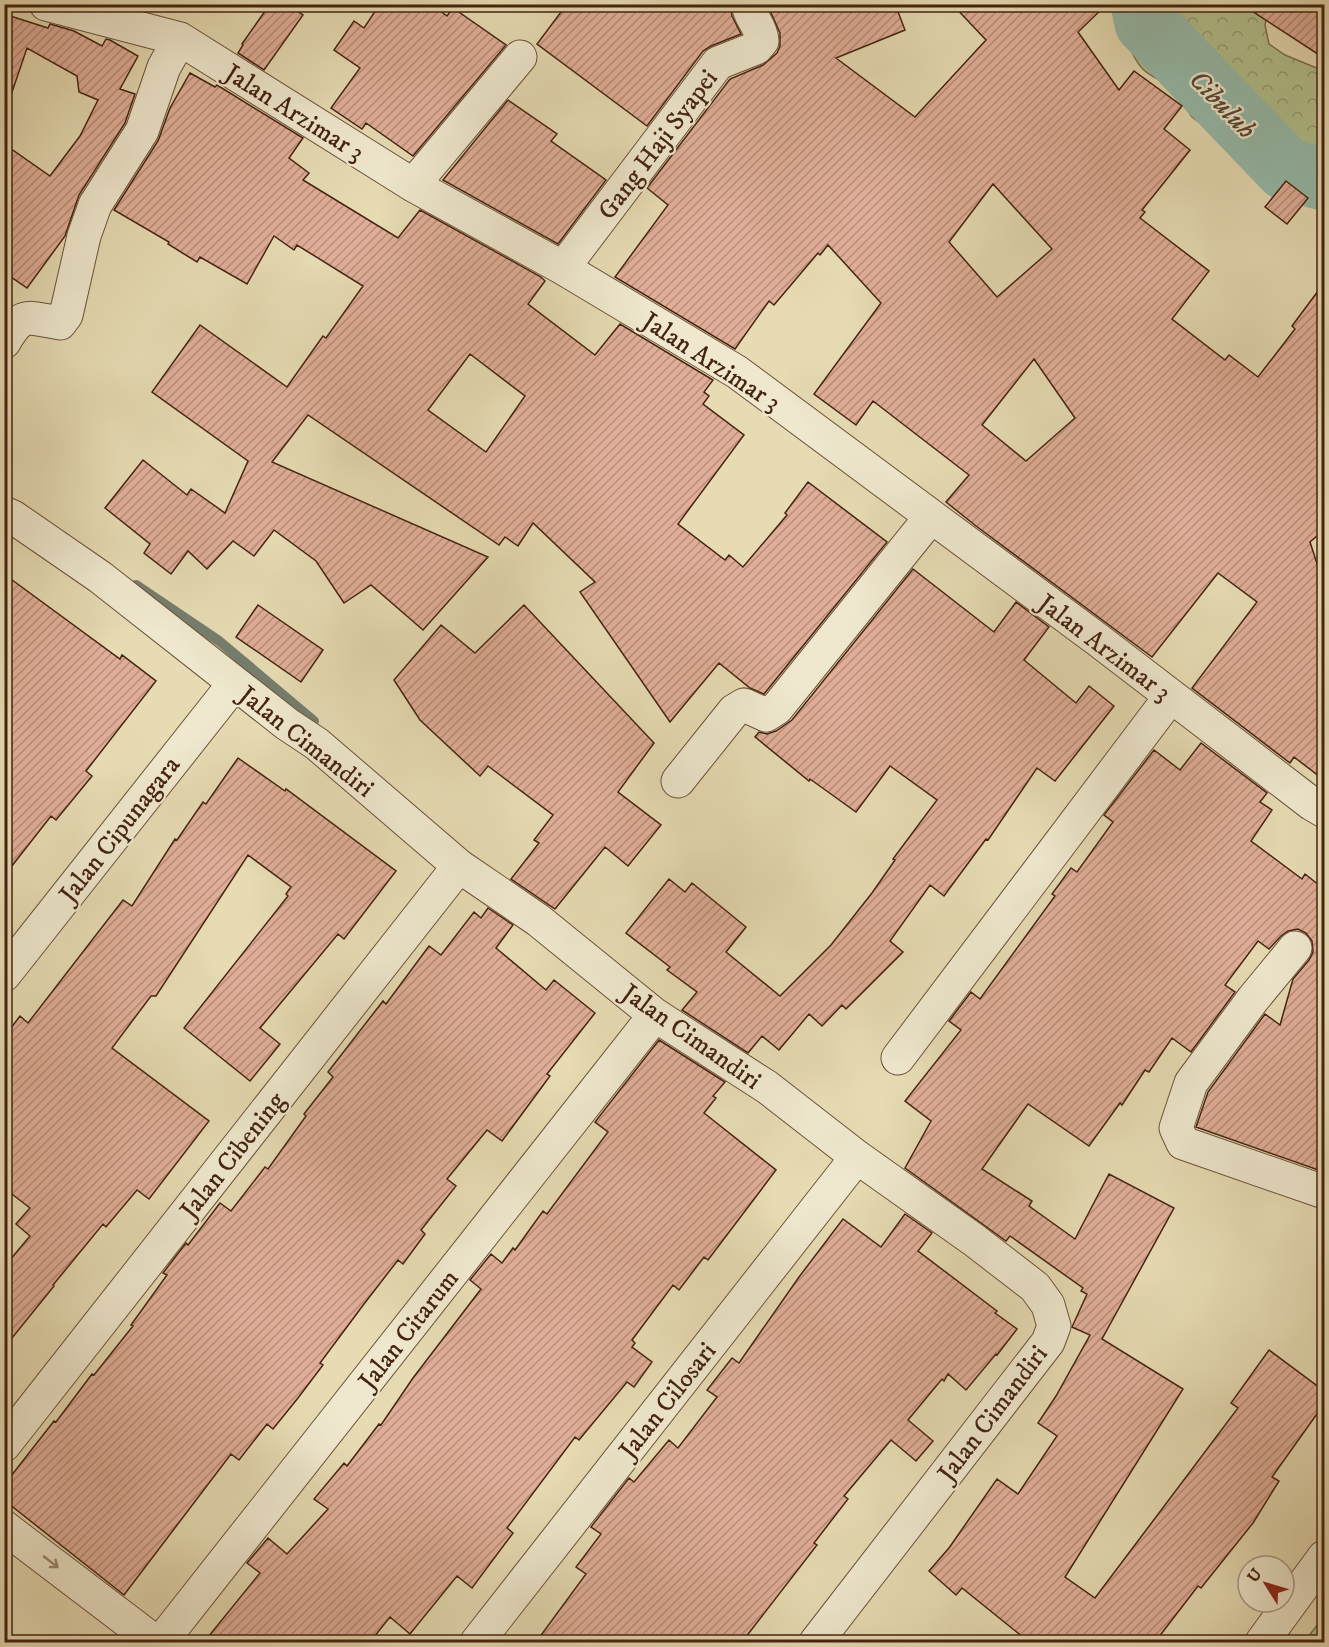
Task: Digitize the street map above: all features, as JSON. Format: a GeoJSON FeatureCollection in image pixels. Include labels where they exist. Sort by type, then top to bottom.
{"type":"FeatureCollection","features":[{"type":"Feature","properties":{"kind":"street","name":"Jalan Arzimar 3"},"geometry":{"type":"LineString","coordinates":[[46,4],[180,39],[413,185],[562,268],[737,372],[1324,811]]}},
{"type":"Feature","properties":{"kind":"street","name":"Gang Haji Syapei"},"geometry":{"type":"LineString","coordinates":[[562,268],[718,63],[756,48],[762,41],[761,31],[749,11],[748,4]]}},
{"type":"Feature","properties":{"kind":"street"},"geometry":{"type":"LineString","coordinates":[[4,342],[19,320],[25,317],[60,323],[66,315],[84,236],[95,205],[142,131],[164,67],[180,39]]}},
{"type":"Feature","properties":{"kind":"street"},"geometry":{"type":"LineString","coordinates":[[413,185],[520,57]]}},
{"type":"Feature","properties":{"kind":"street"},"geometry":{"type":"LineString","coordinates":[[678,781],[734,711],[744,705],[766,715],[777,708],[931,518]]}},
{"type":"Feature","properties":{"kind":"street","name":"Jalan Cimandiri"},"geometry":{"type":"LineString","coordinates":[[8,519],[100,577],[175,634],[234,684],[317,744],[459,866],[538,920],[655,1015],[767,1088],[857,1157],[974,1240],[1035,1287],[1048,1305],[1054,1326],[1048,1342],[816,1642]]}},
{"type":"Feature","properties":{"kind":"street","name":"Jalan Cipunagara"},"geometry":{"type":"LineString","coordinates":[[4,975],[234,684]]}},
{"type":"Feature","properties":{"kind":"street"},"geometry":{"type":"LineString","coordinates":[[898,1058],[1171,696]]}},
{"type":"Feature","properties":{"kind":"street","name":"Jalan Cibening"},"geometry":{"type":"LineString","coordinates":[[4,1445],[459,866]]}},
{"type":"Feature","properties":{"kind":"street"},"geometry":{"type":"LineString","coordinates":[[1295,948],[1253,999],[1191,1083],[1176,1128],[1183,1143],[1324,1192]]}},
{"type":"Feature","properties":{"kind":"street","name":"Jalan Citarum"},"geometry":{"type":"LineString","coordinates":[[161,1642],[655,1015]]}},
{"type":"Feature","properties":{"kind":"street","name":"Jalan Cilosari"},"geometry":{"type":"LineString","coordinates":[[477,1642],[857,1157]]}},
{"type":"Feature","properties":{"kind":"street"},"geometry":{"type":"LineString","coordinates":[[4,1527],[155,1642]]}},
{"type":"Feature","properties":{"kind":"street"},"geometry":{"type":"LineString","coordinates":[[1262,1642],[1324,1557]]}},
{"type":"Feature","properties":{"kind":"green space"},"geometry":{"type":"Polygon","coordinates":[[[1157,5],[1269,5],[1265,25],[1269,44],[1285,55],[1324,71],[1324,185],[1269,170],[1236,150],[1192,117],[1170,83],[1153,77],[1142,68],[1126,40],[1158,15],[1157,5]]]}},
{"type":"Feature","properties":{"kind":"green space"},"geometry":{"type":"Polygon","coordinates":[[[1322,1619],[1324,1621],[1324,1642],[1304,1642],[1322,1619]]]}},
{"type":"Feature","properties":{"kind":"building"},"geometry":{"type":"Polygon","coordinates":[[[270,4],[287,4],[303,15],[264,70],[238,53],[270,4]]]}},
{"type":"Feature","properties":{"kind":"building"},"geometry":{"type":"Polygon","coordinates":[[[380,4],[431,4],[447,16],[453,8],[506,45],[413,156],[366,123],[362,129],[331,108],[360,68],[334,50],[354,21],[364,28],[380,4]]]}},
{"type":"Feature","properties":{"kind":"building"},"geometry":{"type":"Polygon","coordinates":[[[567,4],[730,4],[732,16],[741,34],[703,51],[647,126],[537,44],[567,4]]]}},
{"type":"Feature","properties":{"kind":"building"},"geometry":{"type":"Polygon","coordinates":[[[767,4],[895,4],[905,30],[836,58],[915,117],[986,40],[952,4],[1107,4],[1078,32],[1119,90],[1134,71],[1182,106],[1164,129],[1190,150],[1142,210],[1145,212],[1140,218],[1209,271],[1172,319],[1225,360],[1229,355],[1258,377],[1295,329],[1292,326],[1324,283],[1324,530],[1310,542],[1324,585],[1324,780],[1294,757],[1290,763],[1192,688],[1257,602],[1218,573],[1152,657],[946,502],[969,475],[873,401],[856,425],[814,394],[881,303],[828,245],[820,255],[818,253],[774,305],[769,301],[735,349],[615,277],[668,205],[647,188],[730,79],[763,65],[777,53],[780,46],[780,33],[767,4]],[[993,184],[949,242],[997,297],[1052,249],[993,184]],[[1034,359],[982,425],[1026,461],[1075,418],[1034,359]]]}},
{"type":"Feature","properties":{"kind":"building"},"geometry":{"type":"Polygon","coordinates":[[[1241,4],[1324,4],[1324,58],[1241,4]]]}},
{"type":"Feature","properties":{"kind":"building"},"geometry":{"type":"Polygon","coordinates":[[[4,14],[48,28],[50,24],[74,31],[102,46],[106,39],[110,40],[138,56],[120,89],[135,94],[125,123],[79,195],[65,236],[27,288],[4,272],[4,144],[50,176],[80,136],[98,100],[79,92],[77,76],[27,48],[9,101],[4,100],[4,14]]]}},
{"type":"Feature","properties":{"kind":"building"},"geometry":{"type":"Polygon","coordinates":[[[190,73],[215,87],[217,85],[303,138],[289,158],[309,173],[303,180],[398,238],[420,210],[541,277],[545,281],[528,304],[595,355],[620,324],[713,380],[704,392],[709,396],[703,404],[744,435],[678,524],[725,560],[729,555],[743,567],[787,515],[785,513],[808,482],[887,542],[764,694],[750,688],[719,663],[670,722],[580,592],[595,582],[533,523],[518,546],[505,537],[499,545],[308,415],[272,462],[488,557],[423,630],[371,585],[344,603],[316,561],[274,530],[254,556],[233,541],[207,569],[188,551],[171,574],[144,553],[150,544],[105,508],[143,460],[187,495],[191,489],[225,513],[248,461],[152,392],[200,325],[287,387],[323,336],[326,338],[363,286],[297,245],[294,250],[274,236],[247,284],[200,257],[197,262],[168,244],[169,242],[114,210],[158,141],[170,108],[190,73]],[[470,354],[428,410],[486,452],[525,396],[470,354]]]}},
{"type":"Feature","properties":{"kind":"building"},"geometry":{"type":"Polygon","coordinates":[[[508,100],[557,134],[551,141],[606,180],[558,244],[443,180],[508,100]]]}},
{"type":"Feature","properties":{"kind":"building"},"geometry":{"type":"Polygon","coordinates":[[[1286,181],[1308,198],[1287,224],[1265,207],[1286,181]]]}},
{"type":"Feature","properties":{"kind":"building"},"geometry":{"type":"Polygon","coordinates":[[[913,569],[994,632],[1016,602],[1049,627],[1024,660],[1076,703],[1089,686],[1114,706],[1055,781],[1037,768],[988,840],[986,839],[944,896],[930,885],[890,941],[903,952],[846,1009],[842,1005],[822,1026],[809,1014],[779,1050],[762,1036],[748,1053],[682,1010],[697,992],[667,970],[670,967],[626,933],[669,879],[685,892],[692,883],[746,927],[726,952],[780,996],[831,945],[872,893],[895,860],[893,859],[937,800],[890,766],[856,812],[810,779],[809,781],[755,737],[759,732],[767,734],[776,731],[792,720],[913,569]]]}},
{"type":"Feature","properties":{"kind":"building"},"geometry":{"type":"Polygon","coordinates":[[[4,574],[120,659],[122,655],[156,681],[86,771],[92,776],[56,820],[51,816],[4,876],[4,574]]]}},
{"type":"Feature","properties":{"kind":"building"},"geometry":{"type":"Polygon","coordinates":[[[258,605],[323,650],[301,682],[236,637],[258,605]]]}},
{"type":"Feature","properties":{"kind":"building"},"geometry":{"type":"Polygon","coordinates":[[[524,605],[654,743],[618,792],[661,825],[628,866],[605,847],[555,909],[511,879],[539,843],[534,840],[553,815],[488,766],[480,776],[420,720],[394,680],[441,625],[475,653],[524,605]]]}},
{"type":"Feature","properties":{"kind":"building"},"geometry":{"type":"Polygon","coordinates":[[[1201,743],[1267,793],[1260,802],[1272,810],[1251,841],[1302,879],[1305,874],[1324,889],[1324,1172],[1196,1127],[1208,1092],[1265,1014],[1280,1025],[1293,979],[1313,952],[1312,941],[1306,933],[1298,929],[1288,931],[1269,949],[1258,941],[1225,985],[1235,992],[1191,1052],[1172,1038],[1149,1072],[1145,1070],[1122,1105],[1120,1103],[1089,1146],[1028,1104],[982,1169],[1032,1201],[1029,1206],[1075,1239],[1109,1174],[1174,1208],[1102,1339],[1183,1389],[1065,1577],[1095,1598],[1238,1408],[1231,1403],[1269,1350],[1324,1391],[1324,1404],[1272,1477],[1279,1481],[1253,1523],[1201,1588],[1198,1586],[1155,1642],[1029,1642],[962,1588],[956,1595],[929,1571],[949,1548],[997,1479],[1018,1494],[1057,1436],[1038,1423],[1090,1335],[1072,1327],[1087,1294],[1081,1291],[1083,1288],[1010,1236],[1006,1241],[905,1168],[931,1121],[905,1101],[961,1030],[949,1021],[971,992],[980,999],[1055,896],[1052,894],[1071,868],[1077,872],[1113,822],[1104,815],[1154,750],[1180,770],[1201,743]]]}},
{"type":"Feature","properties":{"kind":"building"},"geometry":{"type":"Polygon","coordinates":[[[238,758],[285,791],[286,789],[396,871],[344,939],[338,934],[260,1028],[280,1044],[250,1081],[184,1028],[288,896],[286,894],[291,887],[248,855],[156,996],[151,996],[112,1048],[209,1121],[149,1199],[137,1190],[106,1227],[103,1224],[4,1348],[4,1267],[30,1236],[16,1224],[30,1208],[4,1188],[4,1037],[20,1016],[28,1023],[123,900],[132,906],[175,839],[177,840],[203,802],[206,804],[238,758]]]}},
{"type":"Feature","properties":{"kind":"building"},"geometry":{"type":"Polygon","coordinates":[[[488,908],[513,925],[496,948],[546,990],[554,980],[595,1013],[547,1074],[550,1076],[502,1141],[487,1130],[447,1179],[456,1186],[421,1230],[425,1234],[403,1264],[398,1260],[320,1363],[323,1365],[273,1429],[267,1424],[239,1460],[231,1454],[124,1595],[4,1500],[4,1485],[133,1326],[131,1325],[167,1275],[163,1273],[186,1243],[188,1245],[220,1203],[231,1211],[265,1167],[268,1169],[306,1116],[304,1114],[333,1077],[328,1072],[383,1001],[386,1004],[429,946],[441,955],[474,912],[481,918],[488,908]]]}},
{"type":"Feature","properties":{"kind":"building"},"geometry":{"type":"Polygon","coordinates":[[[659,1040],[725,1082],[713,1096],[716,1098],[704,1113],[776,1170],[708,1260],[704,1257],[679,1290],[673,1285],[632,1340],[635,1343],[632,1347],[652,1362],[634,1387],[627,1382],[579,1440],[575,1437],[507,1528],[513,1533],[472,1588],[457,1576],[410,1634],[390,1617],[370,1642],[204,1642],[260,1573],[247,1563],[268,1538],[287,1554],[328,1509],[314,1499],[344,1463],[347,1466],[379,1424],[381,1425],[413,1378],[481,1289],[470,1280],[491,1254],[502,1263],[513,1248],[515,1250],[543,1211],[547,1214],[608,1132],[595,1122],[659,1040]]]}},
{"type":"Feature","properties":{"kind":"building"},"geometry":{"type":"Polygon","coordinates":[[[905,1214],[932,1233],[918,1251],[1017,1329],[966,1390],[948,1374],[908,1420],[933,1441],[916,1461],[891,1440],[844,1496],[848,1499],[814,1543],[817,1545],[742,1642],[536,1642],[586,1574],[576,1567],[601,1534],[591,1527],[629,1478],[634,1482],[669,1440],[678,1448],[717,1397],[707,1390],[732,1358],[739,1363],[843,1219],[881,1247],[905,1214]]]}},
{"type":"Feature","properties":{"kind":"waterway","name":"Cibuluh"},"geometry":{"type":"LineString","coordinates":[[1142,4],[1146,23],[1286,169],[1324,179]]}},
{"type":"Feature","properties":{"kind":"waterway"},"geometry":{"type":"LineString","coordinates":[[136,585],[219,641],[314,721]]}}]}
